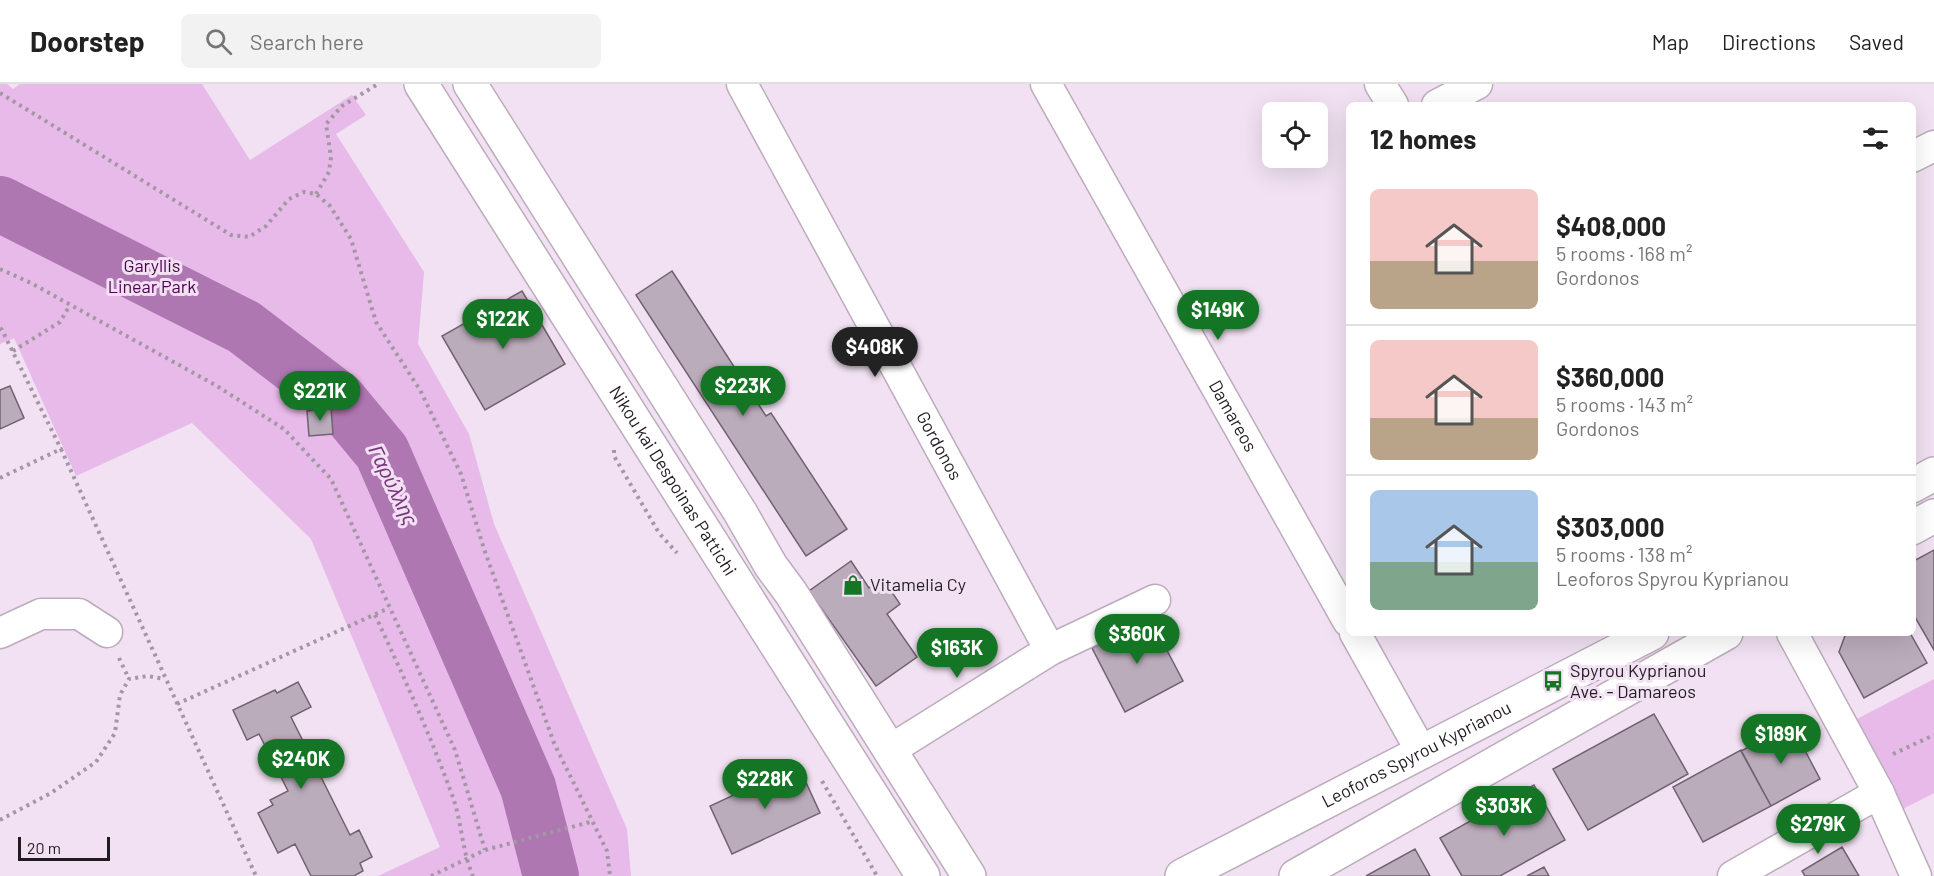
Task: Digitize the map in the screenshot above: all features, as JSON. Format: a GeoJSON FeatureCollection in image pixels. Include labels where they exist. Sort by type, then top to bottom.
{"type":"FeatureCollection","features":[{"type":"Feature","properties":{"kind":"main road","name":"Nikou kai Despoinas Pattichi"},"geometry":{"type":"LineString","coordinates":[[421,84],[923,876]]}},
{"type":"Feature","properties":{"kind":"main road"},"geometry":{"type":"LineString","coordinates":[[470,84],[734,503],[771,566],[791,593],[969,876]]}},
{"type":"Feature","properties":{"kind":"main road"},"geometry":{"type":"LineString","coordinates":[[1916,484],[1934,474]]}},
{"type":"Feature","properties":{"kind":"main road"},"geometry":{"type":"LineString","coordinates":[[1916,526],[1934,516]]}},
{"type":"Feature","properties":{"kind":"main road","name":"Leoforos Spyrou Kyprianou"},"geometry":{"type":"LineString","coordinates":[[1182,876],[1646,636]]}},
{"type":"Feature","properties":{"kind":"main road"},"geometry":{"type":"LineString","coordinates":[[1296,876],[1721,636]]}},
{"type":"Feature","properties":{"kind":"street","name":"Gordonos"},"geometry":{"type":"LineString","coordinates":[[742,84],[1050,650]]}},
{"type":"Feature","properties":{"kind":"street","name":"Damareos"},"geometry":{"type":"LineString","coordinates":[[1046,84],[1346,617]]}},
{"type":"Feature","properties":{"kind":"street"},"geometry":{"type":"LineString","coordinates":[[1380,84],[1391,102]]}},
{"type":"Feature","properties":{"kind":"street"},"geometry":{"type":"LineString","coordinates":[[1443,102],[1477,84]]}},
{"type":"Feature","properties":{"kind":"street"},"geometry":{"type":"LineString","coordinates":[[1916,155],[1934,146]]}},
{"type":"Feature","properties":{"kind":"street"},"geometry":{"type":"LineString","coordinates":[[890,750],[1050,650],[1155,600]]}},
{"type":"Feature","properties":{"kind":"street"},"geometry":{"type":"LineString","coordinates":[[0,633],[41,614],[79,614],[108,632]]}},
{"type":"Feature","properties":{"kind":"street"},"geometry":{"type":"LineString","coordinates":[[1357,636],[1422,751]]}},
{"type":"Feature","properties":{"kind":"street"},"geometry":{"type":"LineString","coordinates":[[1794,636],[1879,793],[1916,876]]}},
{"type":"Feature","properties":{"kind":"street"},"geometry":{"type":"LineString","coordinates":[[1732,876],[1879,793]]}},
{"type":"Feature","properties":{"kind":"path"},"geometry":{"type":"LineString","coordinates":[[316,194],[329,172],[331,157],[326,124],[342,106],[378,84]]}},
{"type":"Feature","properties":{"kind":"path"},"geometry":{"type":"LineString","coordinates":[[0,93],[231,235],[249,237],[266,226],[289,199],[304,192],[316,194],[330,206],[351,239],[376,321],[420,390],[461,474],[484,549],[555,743],[607,851],[610,876]]}},
{"type":"Feature","properties":{"kind":"path"},"geometry":{"type":"LineString","coordinates":[[0,269],[31,283],[217,386],[284,429],[331,479],[454,750],[485,850]]}},
{"type":"Feature","properties":{"kind":"path"},"geometry":{"type":"LineString","coordinates":[[13,351],[60,321],[70,305]]}},
{"type":"Feature","properties":{"kind":"path"},"geometry":{"type":"LineString","coordinates":[[0,328],[61,449],[256,876]]}},
{"type":"Feature","properties":{"kind":"path"},"geometry":{"type":"LineString","coordinates":[[0,478],[61,449]]}},
{"type":"Feature","properties":{"kind":"path"},"geometry":{"type":"LineString","coordinates":[[177,704],[389,608]]}},
{"type":"Feature","properties":{"kind":"path"},"geometry":{"type":"LineString","coordinates":[[375,615],[409,688],[452,794],[466,861],[473,876]]}},
{"type":"Feature","properties":{"kind":"path"},"geometry":{"type":"LineString","coordinates":[[0,820],[51,793],[96,762],[115,733],[120,695],[129,679],[148,676],[165,679]]}},
{"type":"Feature","properties":{"kind":"path"},"geometry":{"type":"LineString","coordinates":[[1865,767],[1934,735]]}},
{"type":"Feature","properties":{"kind":"path"},"geometry":{"type":"LineString","coordinates":[[430,876],[466,861],[485,850],[594,821]]}},
{"type":"Feature","properties":{"kind":"green space","name":"Garyllis Linear Park"},"geometry":{"type":"Polygon","coordinates":[[[0,84],[7,84],[13,89],[20,84],[202,84],[250,160],[352,95],[366,115],[336,134],[424,272],[418,344],[469,434],[494,524],[627,829],[631,876],[378,876],[440,847],[311,539],[192,423],[76,476],[14,338],[0,344],[0,84]]]}},
{"type":"Feature","properties":{"kind":"green space"},"geometry":{"type":"Polygon","coordinates":[[[1934,679],[1934,793],[1901,810],[1855,720],[1934,679]]]}},
{"type":"Feature","properties":{"kind":"building"},"geometry":{"type":"Polygon","coordinates":[[[672,271],[766,416],[771,413],[847,529],[806,556],[636,295],[672,271]]]}},
{"type":"Feature","properties":{"kind":"building"},"geometry":{"type":"Polygon","coordinates":[[[522,291],[565,364],[485,410],[442,336],[522,291]]]}},
{"type":"Feature","properties":{"kind":"building"},"geometry":{"type":"Polygon","coordinates":[[[10,386],[24,418],[0,429],[0,390],[10,386]]]}},
{"type":"Feature","properties":{"kind":"building"},"geometry":{"type":"Polygon","coordinates":[[[331,408],[333,434],[309,436],[307,411],[331,408]]]}},
{"type":"Feature","properties":{"kind":"building"},"geometry":{"type":"Polygon","coordinates":[[[1934,550],[1934,650],[1916,619],[1916,560],[1934,550]]]}},
{"type":"Feature","properties":{"kind":"building"},"geometry":{"type":"Polygon","coordinates":[[[851,561],[869,588],[883,579],[900,604],[887,614],[917,657],[876,686],[809,591],[851,561]]]}},
{"type":"Feature","properties":{"kind":"building"},"geometry":{"type":"Polygon","coordinates":[[[1150,618],[1183,681],[1125,712],[1092,648],[1150,618]]]}},
{"type":"Feature","properties":{"kind":"building"},"geometry":{"type":"Polygon","coordinates":[[[1845,636],[1912,636],[1927,663],[1864,698],[1839,652],[1845,636]]]}},
{"type":"Feature","properties":{"kind":"building"},"geometry":{"type":"Polygon","coordinates":[[[298,682],[311,707],[291,717],[350,835],[359,830],[372,857],[360,863],[363,871],[354,876],[311,876],[295,844],[278,853],[258,813],[273,805],[270,800],[288,791],[259,734],[247,740],[233,710],[298,682]]]}},
{"type":"Feature","properties":{"kind":"building"},"geometry":{"type":"Polygon","coordinates":[[[1654,714],[1688,774],[1588,830],[1553,769],[1654,714]]]}},
{"type":"Feature","properties":{"kind":"building"},"geometry":{"type":"Polygon","coordinates":[[[1791,724],[1820,779],[1771,806],[1741,751],[1791,724]]]}},
{"type":"Feature","properties":{"kind":"building"},"geometry":{"type":"Polygon","coordinates":[[[1741,750],[1771,806],[1703,842],[1673,787],[1741,750]]]}},
{"type":"Feature","properties":{"kind":"building"},"geometry":{"type":"Polygon","coordinates":[[[798,765],[820,813],[732,854],[710,806],[798,765]]]}},
{"type":"Feature","properties":{"kind":"building"},"geometry":{"type":"Polygon","coordinates":[[[1534,785],[1565,840],[1500,876],[1462,876],[1440,838],[1534,785]]]}},
{"type":"Feature","properties":{"kind":"building"},"geometry":{"type":"Polygon","coordinates":[[[1842,847],[1859,876],[1805,876],[1802,871],[1842,847]]]}},
{"type":"Feature","properties":{"kind":"building"},"geometry":{"type":"Polygon","coordinates":[[[1415,849],[1430,876],[1366,876],[1415,849]]]}},
{"type":"Feature","properties":{"kind":"building"},"geometry":{"type":"Polygon","coordinates":[[[1544,867],[1549,876],[1527,876],[1544,867]]]}},
{"type":"Feature","properties":{"kind":"waterway","name":"Γαρύλλης"},"geometry":{"type":"LineString","coordinates":[[0,204],[244,327],[338,399],[382,452],[528,787],[551,876]]}},
{"type":"Feature","properties":{"kind":"place","name":"Vitamelia Cy"},"geometry":{"type":"Point","coordinates":[853,585]}},
{"type":"Feature","properties":{"kind":"place","name":"Spyrou Kyprianou Ave. - Damareos"},"geometry":{"type":"Point","coordinates":[1553,681]}}]}
